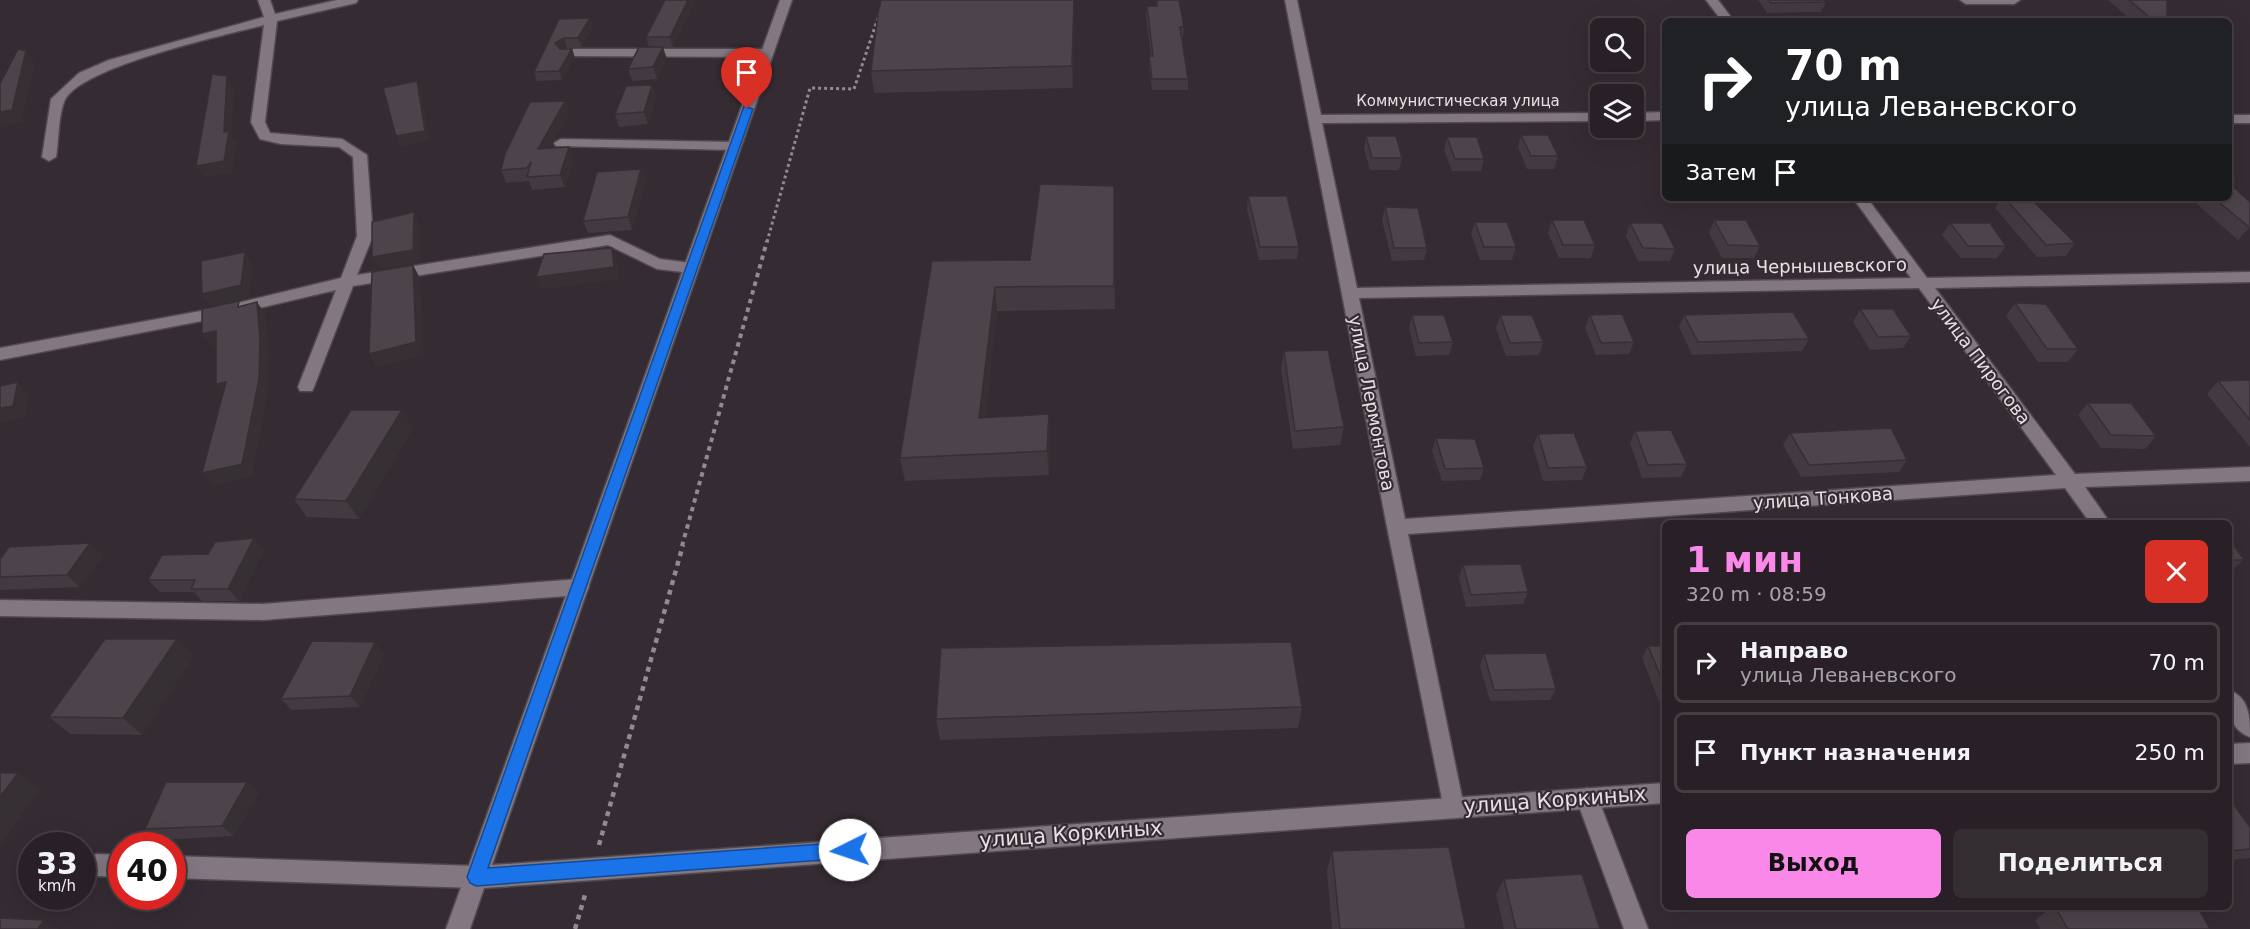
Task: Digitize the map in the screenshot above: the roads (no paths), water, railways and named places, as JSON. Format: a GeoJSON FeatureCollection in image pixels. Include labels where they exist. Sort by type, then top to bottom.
{"type":"FeatureCollection","features":[{"type":"Feature","properties":{"kind":"street"},"geometry":{"type":"LineString","coordinates":[[264,0],[271,19],[258,122],[265,136],[281,140],[342,143],[360,155],[366,236],[306,387]]}},
{"type":"Feature","properties":{"kind":"street"},"geometry":{"type":"LineString","coordinates":[[49,157],[58,99],[84,76],[114,63],[271,19],[352,0]]}},
{"type":"Feature","properties":{"kind":"street"},"geometry":{"type":"LineString","coordinates":[[458,929],[786,0]]}},
{"type":"Feature","properties":{"kind":"street","name":"улица Лермонтова"},"geometry":{"type":"LineString","coordinates":[[1291,0],[1453,807]]}},
{"type":"Feature","properties":{"kind":"street"},"geometry":{"type":"LineString","coordinates":[[1712,0],[1726,18]]}},
{"type":"Feature","properties":{"kind":"street"},"geometry":{"type":"LineString","coordinates":[[1966,0],[2014,0]]}},
{"type":"Feature","properties":{"kind":"street"},"geometry":{"type":"LineString","coordinates":[[567,53],[767,53]]}},
{"type":"Feature","properties":{"kind":"street"},"geometry":{"type":"LineString","coordinates":[[1644,117],[1662,116]]}},
{"type":"Feature","properties":{"kind":"street","name":"Коммунистическая улица"},"geometry":{"type":"LineString","coordinates":[[1315,119],[1590,117]]}},
{"type":"Feature","properties":{"kind":"street"},"geometry":{"type":"LineString","coordinates":[[2232,119],[2250,119]]}},
{"type":"Feature","properties":{"kind":"street"},"geometry":{"type":"LineString","coordinates":[[561,144],[734,146]]}},
{"type":"Feature","properties":{"kind":"street","name":"улица Пирогова"},"geometry":{"type":"LineString","coordinates":[[1862,201],[2100,520]]}},
{"type":"Feature","properties":{"kind":"street"},"geometry":{"type":"LineString","coordinates":[[0,354],[217,313],[347,282],[610,240],[657,264],[691,268]]}},
{"type":"Feature","properties":{"kind":"street","name":"улица Чернышевского"},"geometry":{"type":"LineString","coordinates":[[1350,293],[2250,277]]}},
{"type":"Feature","properties":{"kind":"street","name":"улица Тонкова"},"geometry":{"type":"LineString","coordinates":[[1396,527],[2071,481],[2250,474]]}},
{"type":"Feature","properties":{"kind":"street"},"geometry":{"type":"LineString","coordinates":[[0,608],[263,612],[579,587]]}},
{"type":"Feature","properties":{"kind":"street"},"geometry":{"type":"LineString","coordinates":[[2232,703],[2250,728]]}},
{"type":"Feature","properties":{"kind":"street"},"geometry":{"type":"LineString","coordinates":[[2232,754],[2250,753]]}},
{"type":"Feature","properties":{"kind":"street","name":"улица Коркиных"},"geometry":{"type":"LineString","coordinates":[[186,867],[476,877],[1662,793]]}},
{"type":"Feature","properties":{"kind":"street"},"geometry":{"type":"LineString","coordinates":[[1587,798],[1636,929]]}},
{"type":"Feature","properties":{"kind":"street"},"geometry":{"type":"LineString","coordinates":[[97,865],[108,865]]}}]}
